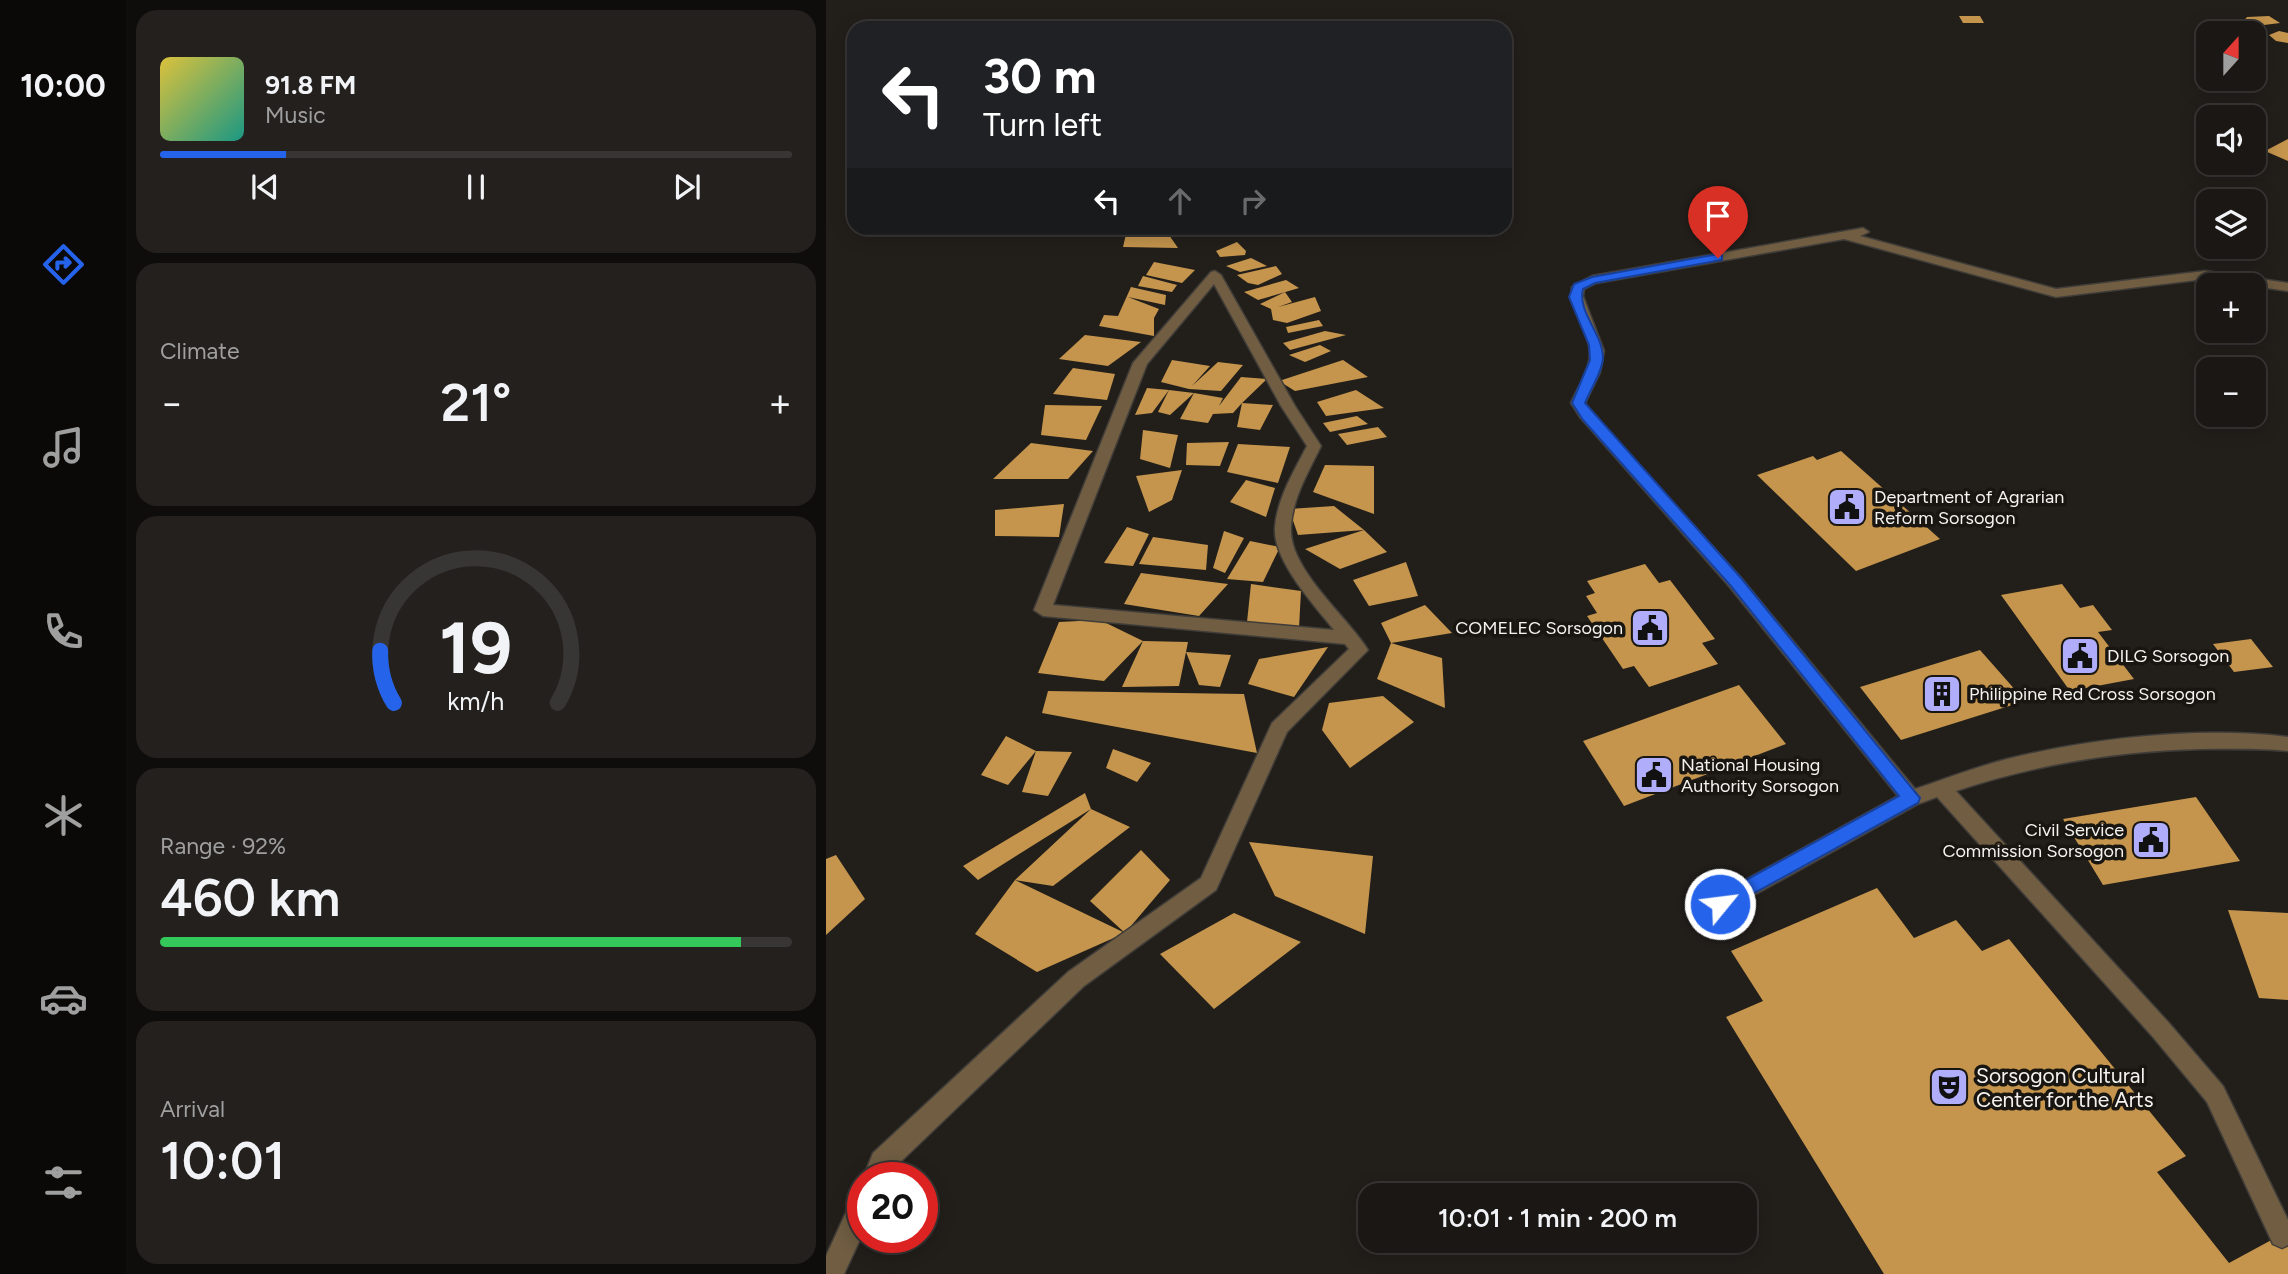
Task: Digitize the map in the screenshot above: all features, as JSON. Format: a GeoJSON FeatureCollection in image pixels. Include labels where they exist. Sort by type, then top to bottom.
{"type":"FeatureCollection","features":[{"type":"Feature","properties":{"kind":"street"},"geometry":{"type":"LineString","coordinates":[[1863,232],[1592,280],[1578,287],[1575,297],[1595,345],[1597,360],[1578,403],[1587,417],[1735,582],[1911,798]]}},
{"type":"Feature","properties":{"kind":"street"},"geometry":{"type":"LineString","coordinates":[[1843,236],[2056,293],[2206,275],[2288,287]]}},
{"type":"Feature","properties":{"kind":"street"},"geometry":{"type":"LineString","coordinates":[[882,1162],[1076,979],[1209,884],[1279,728],[1359,650],[1351,638],[1299,573],[1282,537],[1290,495],[1314,446],[1287,406],[1215,275],[1140,363],[1043,610],[1351,638]]}},
{"type":"Feature","properties":{"kind":"street"},"geometry":{"type":"LineString","coordinates":[[1720,904],[1911,798],[2004,767],[2072,752],[2151,743],[2264,741],[2288,744]]}},
{"type":"Feature","properties":{"kind":"street"},"geometry":{"type":"LineString","coordinates":[[1941,788],[2161,1030],[2215,1094],[2282,1235]]}},
{"type":"Feature","properties":{"kind":"street"},"geometry":{"type":"LineString","coordinates":[[831,1274],[847,1239]]}},
{"type":"Feature","properties":{"kind":"building"},"geometry":{"type":"Polygon","coordinates":[[[1959,16],[1980,16],[1984,23],[1963,23],[1959,16]]]}},
{"type":"Feature","properties":{"kind":"building"},"geometry":{"type":"Polygon","coordinates":[[[2269,16],[2280,23],[2266,25],[2266,21],[2244,21],[2247,17],[2269,16]]]}},
{"type":"Feature","properties":{"kind":"building"},"geometry":{"type":"Polygon","coordinates":[[[2279,31],[2288,33],[2288,43],[2276,41],[2269,35],[2279,31]]]}},
{"type":"Feature","properties":{"kind":"building"},"geometry":{"type":"Polygon","coordinates":[[[2288,139],[2288,161],[2266,150],[2288,139]]]}},
{"type":"Feature","properties":{"kind":"building"},"geometry":{"type":"Polygon","coordinates":[[[1126,235],[1169,235],[1178,248],[1123,247],[1126,235]]]}},
{"type":"Feature","properties":{"kind":"building"},"geometry":{"type":"Polygon","coordinates":[[[1237,242],[1246,251],[1245,255],[1220,257],[1216,251],[1237,242]]]}},
{"type":"Feature","properties":{"kind":"building"},"geometry":{"type":"Polygon","coordinates":[[[1251,258],[1267,266],[1240,272],[1226,266],[1251,258]]]}},
{"type":"Feature","properties":{"kind":"building"},"geometry":{"type":"Polygon","coordinates":[[[1154,262],[1195,270],[1182,283],[1146,275],[1154,262]]]}},
{"type":"Feature","properties":{"kind":"building"},"geometry":{"type":"Polygon","coordinates":[[[1276,266],[1282,274],[1258,285],[1248,283],[1237,275],[1276,266]]]}},
{"type":"Feature","properties":{"kind":"building"},"geometry":{"type":"Polygon","coordinates":[[[1143,276],[1177,285],[1172,292],[1138,286],[1143,276]]]}},
{"type":"Feature","properties":{"kind":"building"},"geometry":{"type":"Polygon","coordinates":[[[1286,280],[1299,288],[1258,300],[1244,292],[1286,280]]]}},
{"type":"Feature","properties":{"kind":"building"},"geometry":{"type":"Polygon","coordinates":[[[1131,287],[1166,295],[1165,305],[1128,297],[1159,309],[1154,318],[1154,336],[1099,326],[1104,315],[1118,316],[1131,287]]]}},
{"type":"Feature","properties":{"kind":"building"},"geometry":{"type":"Polygon","coordinates":[[[1285,292],[1292,302],[1278,307],[1315,297],[1321,311],[1287,323],[1273,320],[1271,309],[1260,304],[1285,292]]]}},
{"type":"Feature","properties":{"kind":"building"},"geometry":{"type":"Polygon","coordinates":[[[1319,320],[1323,326],[1288,333],[1286,327],[1319,320]]]}},
{"type":"Feature","properties":{"kind":"building"},"geometry":{"type":"Polygon","coordinates":[[[1325,331],[1346,335],[1290,350],[1283,343],[1325,331]]]}},
{"type":"Feature","properties":{"kind":"building"},"geometry":{"type":"Polygon","coordinates":[[[1085,335],[1141,342],[1108,366],[1059,359],[1085,335]]]}},
{"type":"Feature","properties":{"kind":"building"},"geometry":{"type":"Polygon","coordinates":[[[1320,345],[1331,351],[1305,362],[1289,355],[1320,345]]]}},
{"type":"Feature","properties":{"kind":"building"},"geometry":{"type":"Polygon","coordinates":[[[1172,360],[1210,366],[1192,386],[1218,362],[1243,365],[1221,391],[1189,389],[1161,382],[1172,360]]]}},
{"type":"Feature","properties":{"kind":"building"},"geometry":{"type":"Polygon","coordinates":[[[1343,360],[1368,377],[1295,391],[1279,381],[1343,360]]]}},
{"type":"Feature","properties":{"kind":"building"},"geometry":{"type":"Polygon","coordinates":[[[1073,368],[1115,374],[1107,400],[1053,394],[1073,368]]]}},
{"type":"Feature","properties":{"kind":"building"},"geometry":{"type":"Polygon","coordinates":[[[1241,377],[1267,379],[1233,413],[1213,414],[1208,423],[1180,419],[1194,393],[1223,398],[1219,406],[1241,377]]]}},
{"type":"Feature","properties":{"kind":"building"},"geometry":{"type":"Polygon","coordinates":[[[1147,388],[1169,390],[1152,413],[1135,415],[1147,388]]]}},
{"type":"Feature","properties":{"kind":"building"},"geometry":{"type":"Polygon","coordinates":[[[1169,390],[1194,393],[1170,415],[1158,412],[1169,390]]]}},
{"type":"Feature","properties":{"kind":"building"},"geometry":{"type":"Polygon","coordinates":[[[1356,390],[1384,408],[1326,416],[1317,402],[1356,390]]]}},
{"type":"Feature","properties":{"kind":"building"},"geometry":{"type":"Polygon","coordinates":[[[1242,403],[1273,405],[1260,430],[1237,427],[1242,403]]]}},
{"type":"Feature","properties":{"kind":"building"},"geometry":{"type":"Polygon","coordinates":[[[1045,405],[1102,406],[1086,440],[1041,435],[1045,405]]]}},
{"type":"Feature","properties":{"kind":"building"},"geometry":{"type":"Polygon","coordinates":[[[1357,416],[1368,424],[1330,432],[1323,423],[1357,416]]]}},
{"type":"Feature","properties":{"kind":"building"},"geometry":{"type":"Polygon","coordinates":[[[1378,427],[1387,437],[1347,445],[1338,434],[1378,427]]]}},
{"type":"Feature","properties":{"kind":"building"},"geometry":{"type":"Polygon","coordinates":[[[1143,430],[1178,435],[1170,468],[1140,459],[1143,430]]]}},
{"type":"Feature","properties":{"kind":"building"},"geometry":{"type":"Polygon","coordinates":[[[1229,442],[1220,466],[1186,465],[1187,443],[1229,442]]]}},
{"type":"Feature","properties":{"kind":"building"},"geometry":{"type":"Polygon","coordinates":[[[1031,443],[1093,451],[1068,479],[993,479],[1031,443]]]}},
{"type":"Feature","properties":{"kind":"building"},"geometry":{"type":"Polygon","coordinates":[[[1238,444],[1290,447],[1278,483],[1227,472],[1238,444]]]}},
{"type":"Feature","properties":{"kind":"building","name":"Department of Agrarian Reform Sorsogon"},"geometry":{"type":"Polygon","coordinates":[[[1841,451],[1940,539],[1856,571],[1757,475],[1813,456],[1817,460],[1841,451]]]}},
{"type":"Feature","properties":{"kind":"building"},"geometry":{"type":"Polygon","coordinates":[[[1325,465],[1374,466],[1374,514],[1313,492],[1325,465]]]}},
{"type":"Feature","properties":{"kind":"building"},"geometry":{"type":"Polygon","coordinates":[[[1182,470],[1172,500],[1149,512],[1136,476],[1182,470]]]}},
{"type":"Feature","properties":{"kind":"building"},"geometry":{"type":"Polygon","coordinates":[[[1246,480],[1275,488],[1266,517],[1230,502],[1246,480]]]}},
{"type":"Feature","properties":{"kind":"building"},"geometry":{"type":"Polygon","coordinates":[[[1064,504],[1059,537],[995,536],[995,510],[1064,504]]]}},
{"type":"Feature","properties":{"kind":"building"},"geometry":{"type":"Polygon","coordinates":[[[1334,506],[1364,530],[1298,535],[1289,509],[1334,506]]]}},
{"type":"Feature","properties":{"kind":"building"},"geometry":{"type":"Polygon","coordinates":[[[1127,527],[1149,534],[1133,566],[1104,563],[1127,527]]]}},
{"type":"Feature","properties":{"kind":"building"},"geometry":{"type":"Polygon","coordinates":[[[1364,530],[1387,552],[1340,569],[1305,549],[1364,530]]]}},
{"type":"Feature","properties":{"kind":"building"},"geometry":{"type":"Polygon","coordinates":[[[1224,531],[1244,538],[1225,573],[1213,568],[1224,531]]]}},
{"type":"Feature","properties":{"kind":"building"},"geometry":{"type":"Polygon","coordinates":[[[1153,537],[1208,545],[1206,570],[1139,564],[1153,537]]]}},
{"type":"Feature","properties":{"kind":"building"},"geometry":{"type":"Polygon","coordinates":[[[1250,541],[1280,547],[1263,582],[1227,579],[1250,541]]]}},
{"type":"Feature","properties":{"kind":"building"},"geometry":{"type":"Polygon","coordinates":[[[1406,562],[1418,596],[1369,606],[1353,580],[1406,562]]]}},
{"type":"Feature","properties":{"kind":"building","name":"COMELEC Sorsogon"},"geometry":{"type":"Polygon","coordinates":[[[1645,564],[1659,583],[1670,580],[1715,639],[1702,643],[1718,664],[1649,687],[1634,666],[1623,669],[1587,616],[1597,613],[1586,596],[1595,593],[1587,581],[1645,564]]]}},
{"type":"Feature","properties":{"kind":"building"},"geometry":{"type":"Polygon","coordinates":[[[1141,573],[1228,584],[1199,616],[1124,604],[1141,573]]]}},
{"type":"Feature","properties":{"kind":"building"},"geometry":{"type":"Polygon","coordinates":[[[1251,584],[1301,591],[1299,628],[1247,622],[1251,584]]]}},
{"type":"Feature","properties":{"kind":"building","name":"DILG Sorsogon"},"geometry":{"type":"Polygon","coordinates":[[[2062,584],[2080,608],[2093,605],[2112,630],[2098,632],[2134,679],[2070,691],[2001,595],[2062,584]]]}},
{"type":"Feature","properties":{"kind":"building"},"geometry":{"type":"Polygon","coordinates":[[[1425,605],[1452,633],[1391,643],[1381,623],[1425,605]]]}},
{"type":"Feature","properties":{"kind":"building"},"geometry":{"type":"Polygon","coordinates":[[[1100,620],[1143,641],[1104,681],[1038,673],[1059,622],[1100,620]]]}},
{"type":"Feature","properties":{"kind":"building"},"geometry":{"type":"Polygon","coordinates":[[[2251,639],[2273,667],[2234,672],[2213,644],[2251,639]]]}},
{"type":"Feature","properties":{"kind":"building"},"geometry":{"type":"Polygon","coordinates":[[[1143,641],[1188,642],[1179,686],[1122,687],[1143,641]]]}},
{"type":"Feature","properties":{"kind":"building"},"geometry":{"type":"Polygon","coordinates":[[[1391,643],[1442,658],[1445,708],[1377,679],[1391,643]]]}},
{"type":"Feature","properties":{"kind":"building"},"geometry":{"type":"Polygon","coordinates":[[[1328,647],[1294,697],[1248,684],[1259,659],[1328,647]]]}},
{"type":"Feature","properties":{"kind":"building","name":"Philippine Red Cross Sorsogon"},"geometry":{"type":"Polygon","coordinates":[[[1980,650],[2025,701],[1901,740],[1860,687],[1980,650]]]}},
{"type":"Feature","properties":{"kind":"building"},"geometry":{"type":"Polygon","coordinates":[[[1186,652],[1231,655],[1220,687],[1199,685],[1186,652]]]}},
{"type":"Feature","properties":{"kind":"building","name":"National Housing Authority Sorsogon"},"geometry":{"type":"Polygon","coordinates":[[[1739,685],[1786,744],[1624,806],[1583,741],[1739,685]]]}},
{"type":"Feature","properties":{"kind":"building"},"geometry":{"type":"Polygon","coordinates":[[[1048,691],[1244,694],[1257,753],[1042,713],[1048,691]]]}},
{"type":"Feature","properties":{"kind":"building"},"geometry":{"type":"Polygon","coordinates":[[[1383,696],[1414,722],[1350,768],[1322,730],[1329,703],[1383,696]]]}},
{"type":"Feature","properties":{"kind":"building"},"geometry":{"type":"Polygon","coordinates":[[[1006,736],[1036,751],[1008,785],[981,775],[1006,736]]]}},
{"type":"Feature","properties":{"kind":"building"},"geometry":{"type":"Polygon","coordinates":[[[1113,749],[1151,763],[1137,782],[1106,768],[1113,749]]]}},
{"type":"Feature","properties":{"kind":"building"},"geometry":{"type":"Polygon","coordinates":[[[1036,751],[1072,752],[1048,796],[1022,792],[1036,751]]]}},
{"type":"Feature","properties":{"kind":"building"},"geometry":{"type":"Polygon","coordinates":[[[1085,793],[1091,809],[978,880],[963,866],[1085,793]]]}},
{"type":"Feature","properties":{"kind":"building","name":"Civil Service Commission Sorsogon"},"geometry":{"type":"Polygon","coordinates":[[[2196,797],[2240,861],[2103,885],[2063,819],[2196,797]]]}},
{"type":"Feature","properties":{"kind":"building"},"geometry":{"type":"Polygon","coordinates":[[[1091,809],[1130,827],[1053,886],[1015,880],[1091,809]]]}},
{"type":"Feature","properties":{"kind":"building"},"geometry":{"type":"Polygon","coordinates":[[[1249,842],[1373,856],[1365,934],[1275,896],[1249,842]]]}},
{"type":"Feature","properties":{"kind":"building"},"geometry":{"type":"Polygon","coordinates":[[[1141,850],[1170,880],[1125,933],[1090,901],[1141,850]]]}},
{"type":"Feature","properties":{"kind":"building"},"geometry":{"type":"Polygon","coordinates":[[[836,855],[865,899],[826,935],[826,859],[836,855]]]}},
{"type":"Feature","properties":{"kind":"building"},"geometry":{"type":"Polygon","coordinates":[[[1015,880],[1125,933],[1037,972],[975,934],[1015,880]]]}},
{"type":"Feature","properties":{"kind":"building","name":"Sorsogon Cultural Center for the Arts"},"geometry":{"type":"Polygon","coordinates":[[[1877,888],[1914,938],[1956,920],[1982,951],[2009,939],[2186,1156],[2157,1172],[2229,1263],[2288,1231],[2288,1274],[1884,1274],[1726,1017],[1763,1001],[1731,951],[1877,888]]]}},
{"type":"Feature","properties":{"kind":"building"},"geometry":{"type":"Polygon","coordinates":[[[2228,910],[2288,913],[2288,1000],[2259,998],[2228,910]]]}},
{"type":"Feature","properties":{"kind":"building"},"geometry":{"type":"Polygon","coordinates":[[[1234,913],[1301,942],[1214,1009],[1160,954],[1234,913]]]}},
{"type":"Feature","properties":{"kind":"place","name":"Department of Agrarian Reform Sorsogon"},"geometry":{"type":"Point","coordinates":[1847,507]}},
{"type":"Feature","properties":{"kind":"place","name":"COMELEC Sorsogon"},"geometry":{"type":"Point","coordinates":[1650,628]}},
{"type":"Feature","properties":{"kind":"place","name":"DILG Sorsogon"},"geometry":{"type":"Point","coordinates":[2080,656]}},
{"type":"Feature","properties":{"kind":"place","name":"Philippine Red Cross Sorsogon"},"geometry":{"type":"Point","coordinates":[1942,694]}},
{"type":"Feature","properties":{"kind":"place","name":"National Housing Authority Sorsogon"},"geometry":{"type":"Point","coordinates":[1654,775]}},
{"type":"Feature","properties":{"kind":"place","name":"Civil Service Commission Sorsogon"},"geometry":{"type":"Point","coordinates":[2151,840]}},
{"type":"Feature","properties":{"kind":"place","name":"Sorsogon Cultural Center for the Arts"},"geometry":{"type":"Point","coordinates":[1949,1087]}},
{"type":"Feature","properties":{"kind":"route"},"geometry":{"type":"LineString","coordinates":[[1718,258],[1592,280],[1578,287],[1575,297],[1595,345],[1597,360],[1578,403],[1587,417],[1735,582],[1911,798],[1720,904]]}}]}
